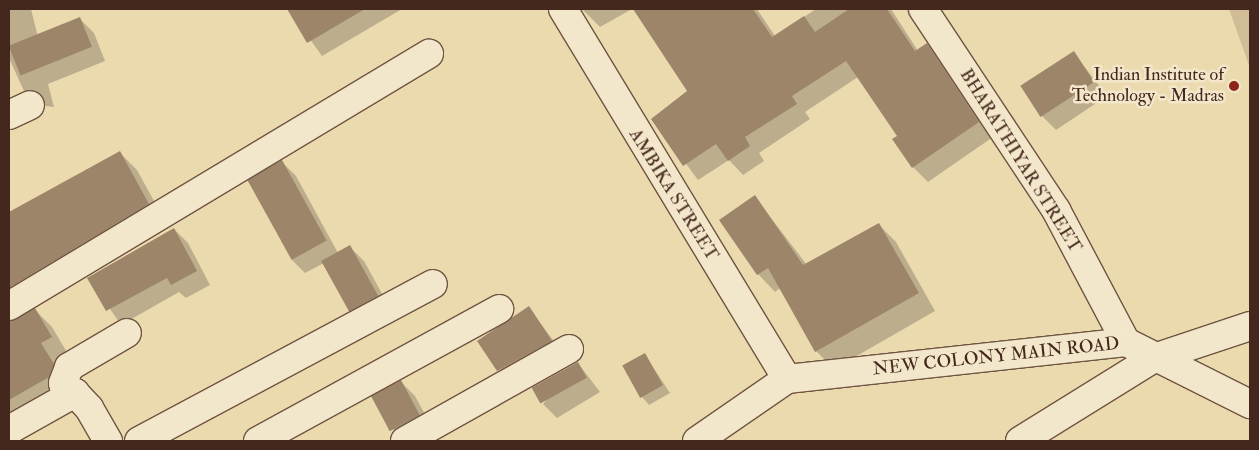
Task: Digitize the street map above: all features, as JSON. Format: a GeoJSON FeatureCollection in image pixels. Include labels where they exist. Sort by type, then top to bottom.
{"type":"FeatureCollection","features":[{"type":"Feature","properties":{"kind":"street","name":"AMBIKA STREET"},"geometry":{"type":"LineString","coordinates":[[563,9],[787,379]]}},
{"type":"Feature","properties":{"kind":"street","name":"BHARATHIYAR STREET"},"geometry":{"type":"LineString","coordinates":[[923,9],[1056,210],[1126,342]]}},
{"type":"Feature","properties":{"kind":"street"},"geometry":{"type":"LineString","coordinates":[[9,306],[429,54]]}},
{"type":"Feature","properties":{"kind":"street"},"geometry":{"type":"LineString","coordinates":[[139,441],[433,284]]}},
{"type":"Feature","properties":{"kind":"street"},"geometry":{"type":"LineString","coordinates":[[258,441],[499,309]]}},
{"type":"Feature","properties":{"kind":"street"},"geometry":{"type":"LineString","coordinates":[[1020,441],[1154,358],[1250,326]]}},
{"type":"Feature","properties":{"kind":"street"},"geometry":{"type":"LineString","coordinates":[[66,395],[63,383],[69,367],[126,333]]}},
{"type":"Feature","properties":{"kind":"street","name":"NEW COLONY MAIN ROAD"},"geometry":{"type":"LineString","coordinates":[[787,379],[1126,342],[1154,358],[1250,404]]}},
{"type":"Feature","properties":{"kind":"street"},"geometry":{"type":"LineString","coordinates":[[405,441],[570,349]]}},
{"type":"Feature","properties":{"kind":"street"},"geometry":{"type":"LineString","coordinates":[[697,441],[787,379]]}},
{"type":"Feature","properties":{"kind":"street"},"geometry":{"type":"LineString","coordinates":[[9,430],[66,395],[74,393],[83,399],[108,441]]}},
{"type":"Feature","properties":{"kind":"shaded area"},"geometry":{"type":"Polygon","coordinates":[[[1229,9],[1250,9],[1250,68],[1229,9]]]}},
{"type":"Feature","properties":{"kind":"building"},"geometry":{"type":"Polygon","coordinates":[[[287,9],[365,9],[307,43],[287,9]]]}},
{"type":"Feature","properties":{"kind":"building"},"geometry":{"type":"Polygon","coordinates":[[[633,9],[753,9],[772,37],[804,16],[815,32],[849,9],[887,9],[915,51],[927,43],[979,122],[912,168],[892,139],[897,136],[846,61],[792,96],[797,104],[745,137],[750,146],[728,161],[716,144],[683,166],[651,119],[687,91],[633,9]]]}},
{"type":"Feature","properties":{"kind":"building"},"geometry":{"type":"Polygon","coordinates":[[[80,17],[92,47],[21,76],[9,46],[80,17]]]}},
{"type":"Feature","properties":{"kind":"building"},"geometry":{"type":"Polygon","coordinates":[[[1074,51],[1094,82],[1040,117],[1020,86],[1074,51]]]}},
{"type":"Feature","properties":{"kind":"building"},"geometry":{"type":"Polygon","coordinates":[[[120,151],[149,204],[9,288],[9,212],[120,151]]]}},
{"type":"Feature","properties":{"kind":"building"},"geometry":{"type":"Polygon","coordinates":[[[282,160],[327,240],[292,260],[247,179],[282,160]]]}},
{"type":"Feature","properties":{"kind":"building"},"geometry":{"type":"Polygon","coordinates":[[[755,195],[803,265],[879,223],[919,293],[815,352],[768,268],[757,275],[719,220],[755,195]]]}},
{"type":"Feature","properties":{"kind":"building"},"geometry":{"type":"Polygon","coordinates":[[[174,228],[197,271],[171,285],[167,278],[106,311],[87,278],[174,228]]]}},
{"type":"Feature","properties":{"kind":"building"},"geometry":{"type":"Polygon","coordinates":[[[350,245],[378,296],[349,312],[321,261],[350,245]]]}},
{"type":"Feature","properties":{"kind":"building"},"geometry":{"type":"Polygon","coordinates":[[[529,306],[552,341],[497,371],[477,341],[529,306]]]}},
{"type":"Feature","properties":{"kind":"building"},"geometry":{"type":"Polygon","coordinates":[[[35,308],[52,337],[41,343],[54,364],[49,377],[9,400],[9,322],[35,308]]]}},
{"type":"Feature","properties":{"kind":"building"},"geometry":{"type":"Polygon","coordinates":[[[645,353],[663,385],[640,398],[622,366],[645,353]]]}},
{"type":"Feature","properties":{"kind":"building"},"geometry":{"type":"Polygon","coordinates":[[[578,362],[587,378],[540,403],[532,388],[578,362]]]}},
{"type":"Feature","properties":{"kind":"building"},"geometry":{"type":"Polygon","coordinates":[[[401,380],[420,415],[390,431],[371,396],[401,380]]]}},
{"type":"Feature","properties":{"kind":"place","name":"Indian Institute of Technology - Madras"},"geometry":{"type":"Point","coordinates":[1234,86]}}]}
